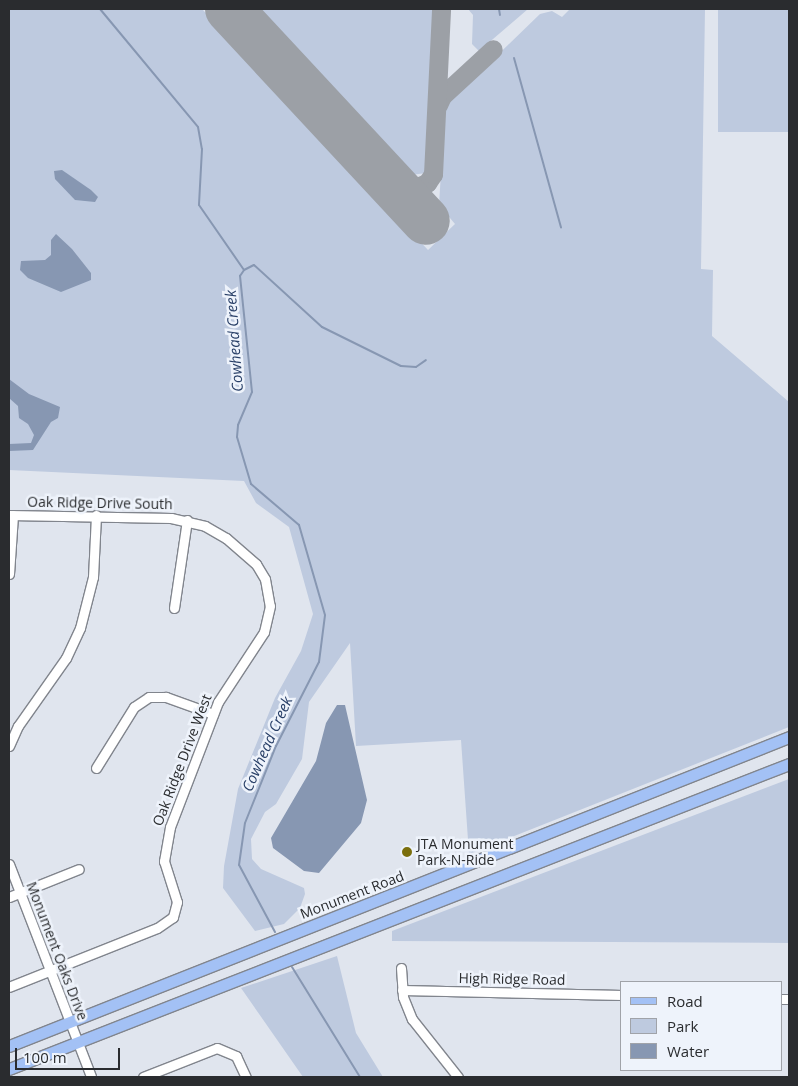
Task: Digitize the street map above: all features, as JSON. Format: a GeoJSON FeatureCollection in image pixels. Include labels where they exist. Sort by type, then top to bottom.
{"type":"FeatureCollection","features":[{"type":"Feature","properties":{"kind":"main road","name":"Monument Road"},"geometry":{"type":"LineString","coordinates":[[9,1046],[789,737]]}},
{"type":"Feature","properties":{"kind":"main road"},"geometry":{"type":"LineString","coordinates":[[9,1069],[789,764]]}},
{"type":"Feature","properties":{"kind":"main road"},"geometry":{"type":"LineString","coordinates":[[475,863],[482,884]]}},
{"type":"Feature","properties":{"kind":"street","name":"Oak Ridge Drive South"},"geometry":{"type":"LineString","coordinates":[[11,515],[96,515],[187,520]]}},
{"type":"Feature","properties":{"kind":"street"},"geometry":{"type":"LineString","coordinates":[[9,574],[11,515]]}},
{"type":"Feature","properties":{"kind":"street"},"geometry":{"type":"LineString","coordinates":[[9,746],[18,726],[66,658],[80,628],[93,577],[96,515]]}},
{"type":"Feature","properties":{"kind":"street"},"geometry":{"type":"LineString","coordinates":[[174,608],[187,520]]}},
{"type":"Feature","properties":{"kind":"street","name":"Oak Ridge Drive West"},"geometry":{"type":"LineString","coordinates":[[50,970],[164,926],[175,912],[177,902],[164,861],[166,841],[213,714],[223,693],[264,632],[268,619],[269,595],[256,564],[244,552],[214,530],[187,520]]}},
{"type":"Feature","properties":{"kind":"street"},"geometry":{"type":"LineString","coordinates":[[96,768],[134,707],[148,697],[166,697],[213,714]]}},
{"type":"Feature","properties":{"kind":"street","name":"Monument Oaks Drive"},"geometry":{"type":"LineString","coordinates":[[9,864],[91,1077]]}},
{"type":"Feature","properties":{"kind":"street"},"geometry":{"type":"LineString","coordinates":[[9,897],[79,869]]}},
{"type":"Feature","properties":{"kind":"street"},"geometry":{"type":"LineString","coordinates":[[401,968],[402,990],[406,1005],[417,1028],[458,1077]]}},
{"type":"Feature","properties":{"kind":"street"},"geometry":{"type":"LineString","coordinates":[[9,987],[50,970]]}},
{"type":"Feature","properties":{"kind":"street","name":"High Ridge Road"},"geometry":{"type":"LineString","coordinates":[[402,990],[620,995]]}},
{"type":"Feature","properties":{"kind":"street"},"geometry":{"type":"LineString","coordinates":[[143,1077],[218,1048],[236,1056],[246,1077]]}},
{"type":"Feature","properties":{"kind":"green space"},"geometry":{"type":"Polygon","coordinates":[[[9,9],[202,9],[428,250],[455,224],[439,205],[445,106],[540,14],[552,11],[562,17],[570,9],[705,9],[701,269],[713,270],[712,336],[789,402],[789,727],[469,854],[461,740],[356,746],[350,643],[309,702],[302,759],[276,804],[265,812],[251,839],[252,859],[261,869],[304,888],[305,894],[300,908],[284,924],[255,931],[223,888],[224,866],[238,789],[275,698],[301,651],[313,614],[289,527],[256,503],[244,481],[9,470],[9,9]]]}},
{"type":"Feature","properties":{"kind":"green space"},"geometry":{"type":"Polygon","coordinates":[[[257,9],[434,9],[429,168],[426,173],[411,175],[257,9]]]}},
{"type":"Feature","properties":{"kind":"green space"},"geometry":{"type":"Polygon","coordinates":[[[468,9],[528,9],[479,51],[472,44],[473,15],[468,9]]]}},
{"type":"Feature","properties":{"kind":"green space"},"geometry":{"type":"Polygon","coordinates":[[[718,9],[789,9],[789,132],[718,132],[718,9]]]}},
{"type":"Feature","properties":{"kind":"green space"},"geometry":{"type":"Polygon","coordinates":[[[789,779],[789,943],[392,941],[392,931],[789,779]]]}},
{"type":"Feature","properties":{"kind":"green space"},"geometry":{"type":"Polygon","coordinates":[[[337,956],[356,1033],[383,1077],[303,1077],[241,988],[337,956]]]}},
{"type":"Feature","properties":{"kind":"water"},"geometry":{"type":"Polygon","coordinates":[[[62,170],[91,190],[98,197],[95,202],[75,200],[55,179],[54,171],[62,170]]]}},
{"type":"Feature","properties":{"kind":"water"},"geometry":{"type":"Polygon","coordinates":[[[56,234],[72,249],[91,273],[91,280],[61,292],[28,278],[20,270],[21,261],[45,260],[51,255],[51,240],[56,234]]]}},
{"type":"Feature","properties":{"kind":"water"},"geometry":{"type":"Polygon","coordinates":[[[9,379],[29,394],[60,407],[58,418],[51,422],[33,450],[9,451],[9,444],[31,443],[34,435],[28,424],[19,418],[18,406],[9,398],[9,379]]]}},
{"type":"Feature","properties":{"kind":"water"},"geometry":{"type":"Polygon","coordinates":[[[337,705],[345,705],[367,800],[361,823],[319,873],[304,871],[273,848],[271,838],[316,761],[326,723],[337,705]]]}},
{"type":"Feature","properties":{"kind":"waterway"},"geometry":{"type":"LineString","coordinates":[[100,9],[198,127],[202,149],[199,205],[244,270]]}},
{"type":"Feature","properties":{"kind":"waterway"},"geometry":{"type":"LineString","coordinates":[[499,9],[500,15]]}},
{"type":"Feature","properties":{"kind":"waterway"},"geometry":{"type":"LineString","coordinates":[[514,58],[561,228]]}},
{"type":"Feature","properties":{"kind":"waterway","name":"Cowhead Creek"},"geometry":{"type":"LineString","coordinates":[[275,932],[239,865],[245,823],[276,746],[319,662],[325,615],[299,525],[251,484],[237,437],[238,425],[252,392],[240,276],[244,270],[254,265],[322,327],[401,366],[416,367],[426,360]]}},
{"type":"Feature","properties":{"kind":"waterway","name":"Cowhead Creek"},"geometry":{"type":"LineString","coordinates":[[292,967],[360,1077]]}},
{"type":"Feature","properties":{"kind":"taxiway"},"geometry":{"type":"LineString","coordinates":[[392,184],[417,187],[427,183],[433,174],[441,9]]}},
{"type":"Feature","properties":{"kind":"taxiway"},"geometry":{"type":"LineString","coordinates":[[438,105],[442,96],[493,49]]}},
{"type":"Feature","properties":{"kind":"runway"},"geometry":{"type":"LineString","coordinates":[[229,9],[426,221]]}},
{"type":"Feature","properties":{"kind":"place","name":"JTA Monument Park-N-Ride"},"geometry":{"type":"Point","coordinates":[407,852]}}]}
